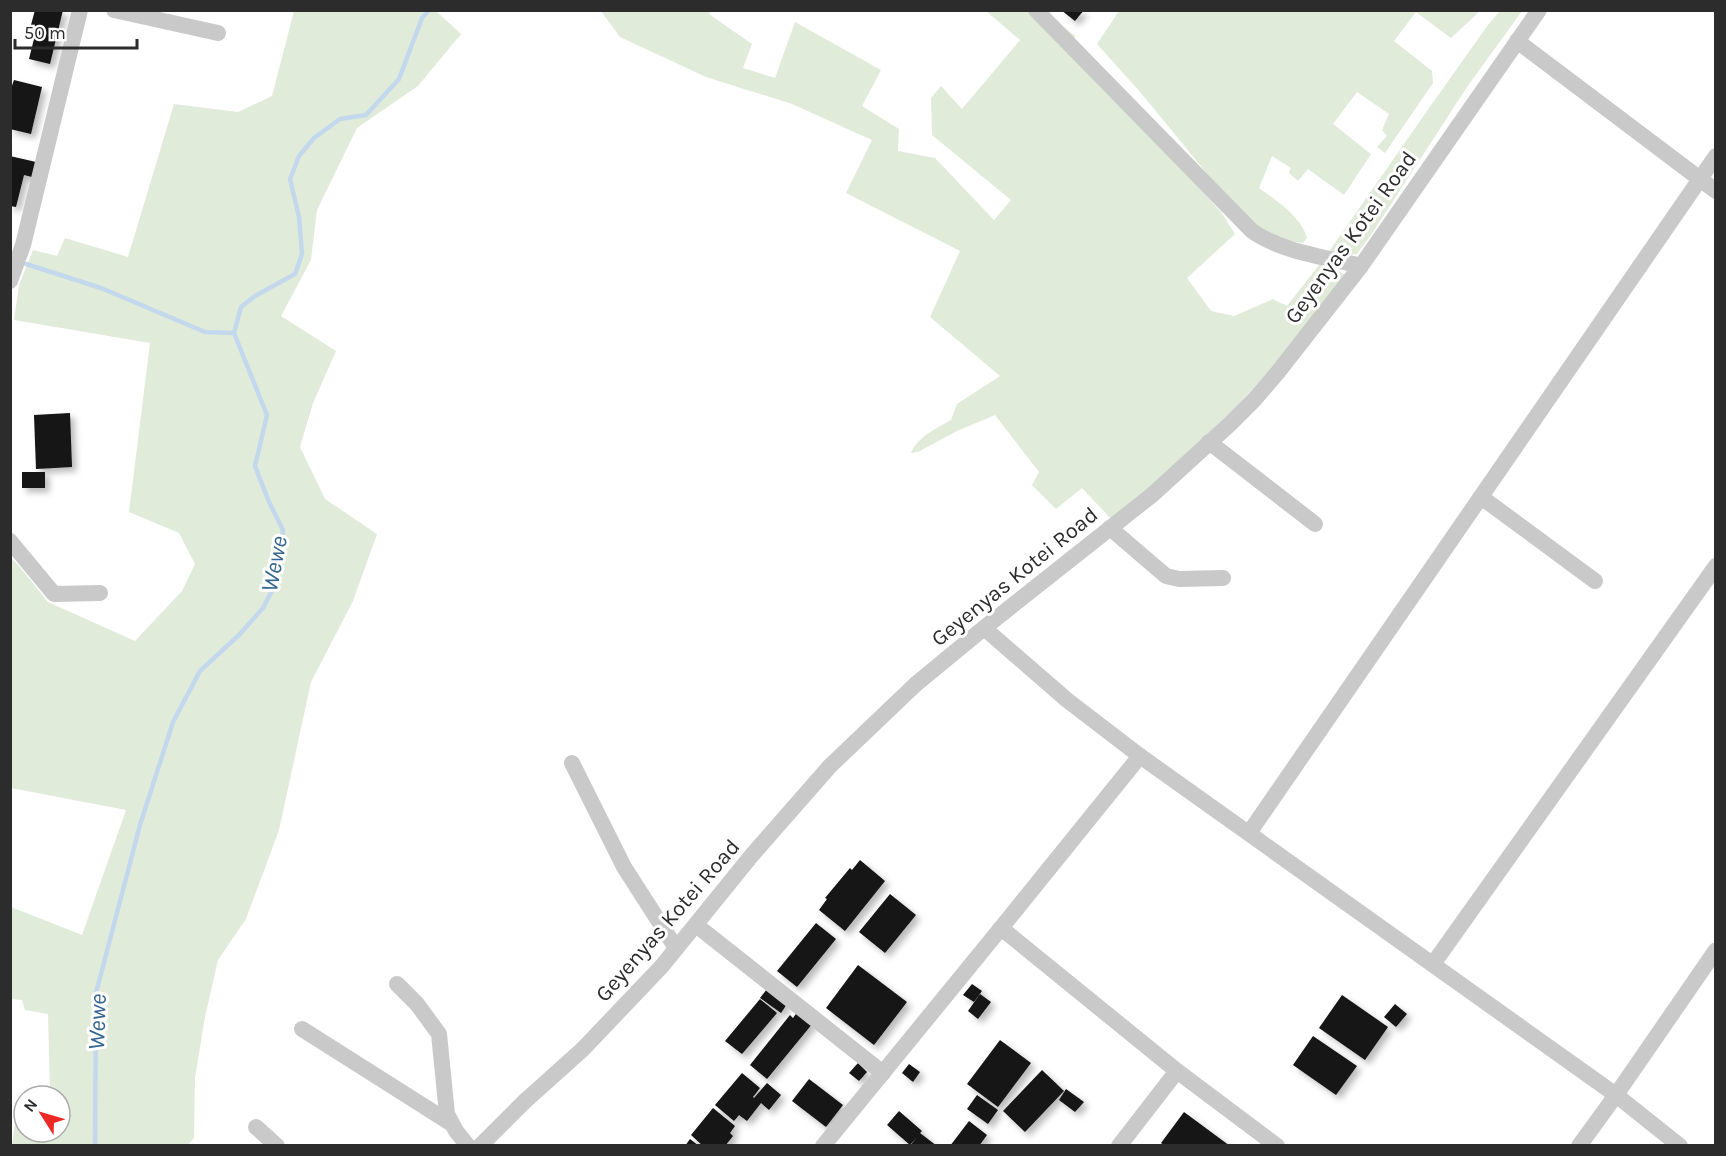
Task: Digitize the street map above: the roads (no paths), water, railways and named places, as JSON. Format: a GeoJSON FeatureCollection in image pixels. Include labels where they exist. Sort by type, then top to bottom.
{"type":"FeatureCollection","features":[{"type":"Feature","properties":{"kind":"street"},"geometry":{"type":"LineString","coordinates":[[10,280],[23,245],[80,10]]}},
{"type":"Feature","properties":{"kind":"street"},"geometry":{"type":"LineString","coordinates":[[114,10],[218,33]]}},
{"type":"Feature","properties":{"kind":"street"},"geometry":{"type":"LineString","coordinates":[[1036,10],[1252,231],[1264,240],[1282,246],[1361,266]]}},
{"type":"Feature","properties":{"kind":"street","name":"Geyenyas Kotei Road"},"geometry":{"type":"LineString","coordinates":[[480,1146],[583,1048],[662,966],[830,765],[916,684],[1152,495],[1246,408],[1278,372],[1361,266],[1539,10]]}},
{"type":"Feature","properties":{"kind":"street"},"geometry":{"type":"LineString","coordinates":[[1517,41],[1716,191]]}},
{"type":"Feature","properties":{"kind":"street"},"geometry":{"type":"LineString","coordinates":[[1250,833],[1716,156]]}},
{"type":"Feature","properties":{"kind":"street"},"geometry":{"type":"LineString","coordinates":[[1209,442],[1315,524]]}},
{"type":"Feature","properties":{"kind":"street"},"geometry":{"type":"LineString","coordinates":[[1481,497],[1595,581]]}},
{"type":"Feature","properties":{"kind":"street"},"geometry":{"type":"LineString","coordinates":[[1110,528],[1166,576],[1179,579],[1223,578]]}},
{"type":"Feature","properties":{"kind":"street"},"geometry":{"type":"LineString","coordinates":[[10,541],[54,594],[100,593]]}},
{"type":"Feature","properties":{"kind":"street"},"geometry":{"type":"LineString","coordinates":[[1433,964],[1716,566]]}},
{"type":"Feature","properties":{"kind":"street"},"geometry":{"type":"LineString","coordinates":[[984,628],[1067,700],[1140,756],[1616,1095],[1680,1146]]}},
{"type":"Feature","properties":{"kind":"street"},"geometry":{"type":"LineString","coordinates":[[823,1146],[1140,756]]}},
{"type":"Feature","properties":{"kind":"street"},"geometry":{"type":"LineString","coordinates":[[572,762],[624,867],[676,948]]}},
{"type":"Feature","properties":{"kind":"street"},"geometry":{"type":"LineString","coordinates":[[696,925],[883,1073]]}},
{"type":"Feature","properties":{"kind":"street"},"geometry":{"type":"LineString","coordinates":[[1001,928],[1177,1071],[1277,1146]]}},
{"type":"Feature","properties":{"kind":"street"},"geometry":{"type":"LineString","coordinates":[[1578,1146],[1716,950]]}},
{"type":"Feature","properties":{"kind":"street"},"geometry":{"type":"LineString","coordinates":[[397,984],[417,1004],[439,1034],[447,1114],[456,1131],[468,1146]]}},
{"type":"Feature","properties":{"kind":"street"},"geometry":{"type":"LineString","coordinates":[[302,1029],[452,1124]]}},
{"type":"Feature","properties":{"kind":"street"},"geometry":{"type":"LineString","coordinates":[[1119,1146],[1177,1071]]}},
{"type":"Feature","properties":{"kind":"street"},"geometry":{"type":"LineString","coordinates":[[256,1127],[277,1146]]}},
{"type":"Feature","properties":{"kind":"waterway","name":"Wewe"},"geometry":{"type":"LineString","coordinates":[[95,1146],[96,993],[140,825],[173,722],[200,671],[239,635],[263,608],[275,585],[283,530],[255,466],[267,415],[234,333],[241,307],[255,296],[295,274],[302,254],[299,217],[290,179],[299,156],[314,138],[340,119],[366,115],[399,79],[422,18],[429,10]]}},
{"type":"Feature","properties":{"kind":"waterway"},"geometry":{"type":"LineString","coordinates":[[26,264],[101,288],[205,332],[234,333]]}}]}
